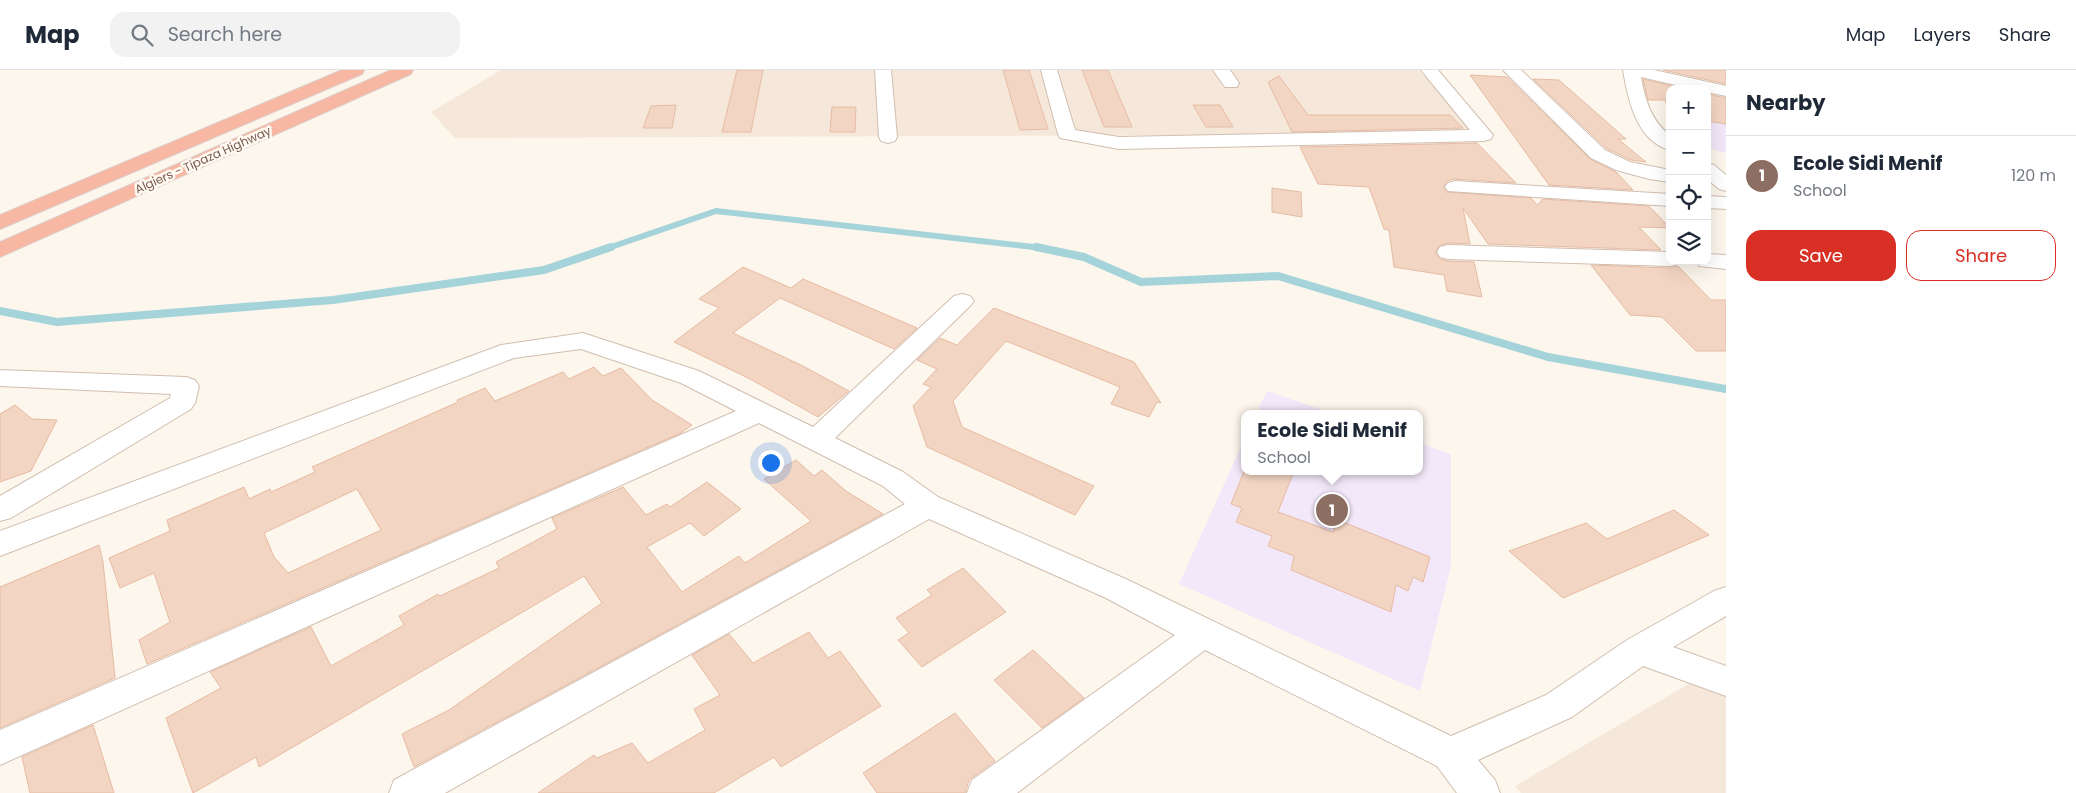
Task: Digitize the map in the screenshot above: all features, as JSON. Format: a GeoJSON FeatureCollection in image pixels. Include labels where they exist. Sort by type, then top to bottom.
{"type":"FeatureCollection","features":[{"type":"Feature","properties":{"kind":"highway","name":"Algiers - Tipaza Highway"},"geometry":{"type":"LineString","coordinates":[[0,223],[356,70]]}},
{"type":"Feature","properties":{"kind":"highway","name":"Algiers - Tipaza Highway"},"geometry":{"type":"LineString","coordinates":[[0,250],[405,70]]}},
{"type":"Feature","properties":{"kind":"street"},"geometry":{"type":"LineString","coordinates":[[883,70],[888,137]]}},
{"type":"Feature","properties":{"kind":"street"},"geometry":{"type":"LineString","coordinates":[[1049,70],[1067,134],[1119,143],[1484,135],[1429,70]]}},
{"type":"Feature","properties":{"kind":"street"},"geometry":{"type":"LineString","coordinates":[[1511,70],[1598,154],[1623,166],[1666,175]]}},
{"type":"Feature","properties":{"kind":"street"},"geometry":{"type":"LineString","coordinates":[[1666,141],[1648,126],[1641,113],[1631,70],[1726,91]]}},
{"type":"Feature","properties":{"kind":"street"},"geometry":{"type":"LineString","coordinates":[[1455,187],[1660,199]]}},
{"type":"Feature","properties":{"kind":"street"},"geometry":{"type":"LineString","coordinates":[[1711,202],[1726,203]]}},
{"type":"Feature","properties":{"kind":"street"},"geometry":{"type":"LineString","coordinates":[[1448,252],[1666,259]]}},
{"type":"Feature","properties":{"kind":"street"},"geometry":{"type":"LineString","coordinates":[[816,440],[962,301]]}},
{"type":"Feature","properties":{"kind":"street"},"geometry":{"type":"LineString","coordinates":[[0,543],[510,351],[583,341],[690,376],[893,479],[927,505],[1117,589],[1450,754],[1481,793]]}},
{"type":"Feature","properties":{"kind":"street"},"geometry":{"type":"LineString","coordinates":[[0,378],[186,386],[182,403],[0,510]]}},
{"type":"Feature","properties":{"kind":"street"},"geometry":{"type":"LineString","coordinates":[[0,748],[759,412]]}},
{"type":"Feature","properties":{"kind":"street"},"geometry":{"type":"LineString","coordinates":[[0,543],[43,484]]}},
{"type":"Feature","properties":{"kind":"street"},"geometry":{"type":"LineString","coordinates":[[408,793],[896,525],[927,505]]}},
{"type":"Feature","properties":{"kind":"street"},"geometry":{"type":"LineString","coordinates":[[1450,754],[1559,706],[1639,650],[1726,600]]}},
{"type":"Feature","properties":{"kind":"street"},"geometry":{"type":"LineString","coordinates":[[986,793],[1203,633]]}},
{"type":"Feature","properties":{"kind":"street"},"geometry":{"type":"LineString","coordinates":[[1639,650],[1726,681]]}},
{"type":"Feature","properties":{"kind":"shaded area"},"geometry":{"type":"Polygon","coordinates":[[[501,70],[1418,70],[1482,134],[455,138],[431,112],[501,70]]]}},
{"type":"Feature","properties":{"kind":"shaded area"},"geometry":{"type":"Polygon","coordinates":[[[1711,96],[1726,98],[1726,153],[1711,149],[1711,96]]]}},
{"type":"Feature","properties":{"kind":"shaded area"},"geometry":{"type":"Polygon","coordinates":[[[1267,391],[1322,410],[1258,410],[1267,391]]]}},
{"type":"Feature","properties":{"kind":"shaded area"},"geometry":{"type":"Polygon","coordinates":[[[1423,444],[1451,454],[1451,566],[1420,691],[1179,584],[1241,447],[1241,475],[1423,475],[1423,444]]]}},
{"type":"Feature","properties":{"kind":"shaded area"},"geometry":{"type":"Polygon","coordinates":[[[1726,662],[1726,793],[1521,793],[1515,786],[1726,662]]]}},
{"type":"Feature","properties":{"kind":"building"},"geometry":{"type":"Polygon","coordinates":[[[737,70],[763,70],[751,132],[722,132],[737,70]]]}},
{"type":"Feature","properties":{"kind":"building"},"geometry":{"type":"Polygon","coordinates":[[[1003,70],[1029,70],[1048,129],[1020,130],[1003,70]]]}},
{"type":"Feature","properties":{"kind":"building"},"geometry":{"type":"Polygon","coordinates":[[[1082,70],[1108,70],[1132,127],[1104,127],[1082,70]]]}},
{"type":"Feature","properties":{"kind":"building"},"geometry":{"type":"Polygon","coordinates":[[[1663,70],[1726,70],[1726,84],[1663,70]]]}},
{"type":"Feature","properties":{"kind":"building"},"geometry":{"type":"Polygon","coordinates":[[[1470,75],[1507,77],[1590,159],[1616,172],[1633,190],[1549,185],[1470,75]]]}},
{"type":"Feature","properties":{"kind":"building"},"geometry":{"type":"Polygon","coordinates":[[[1279,76],[1308,115],[1450,115],[1463,128],[1292,132],[1268,82],[1279,76]]]}},
{"type":"Feature","properties":{"kind":"building"},"geometry":{"type":"Polygon","coordinates":[[[1533,79],[1559,80],[1626,139],[1618,139],[1646,162],[1631,160],[1606,148],[1533,79]]]}},
{"type":"Feature","properties":{"kind":"building"},"geometry":{"type":"Polygon","coordinates":[[[1643,79],[1668,85],[1666,85],[1666,103],[1665,100],[1648,100],[1643,79]]]}},
{"type":"Feature","properties":{"kind":"building"},"geometry":{"type":"Polygon","coordinates":[[[1711,95],[1726,98],[1726,124],[1711,122],[1711,95]]]}},
{"type":"Feature","properties":{"kind":"building"},"geometry":{"type":"Polygon","coordinates":[[[676,105],[672,128],[643,128],[651,106],[676,105]]]}},
{"type":"Feature","properties":{"kind":"building"},"geometry":{"type":"Polygon","coordinates":[[[1193,105],[1220,105],[1233,127],[1206,127],[1193,105]]]}},
{"type":"Feature","properties":{"kind":"building"},"geometry":{"type":"Polygon","coordinates":[[[832,107],[856,107],[855,132],[830,132],[832,107]]]}},
{"type":"Feature","properties":{"kind":"building"},"geometry":{"type":"Polygon","coordinates":[[[1477,143],[1516,183],[1454,179],[1447,181],[1444,186],[1446,192],[1531,198],[1537,205],[1543,199],[1649,206],[1666,224],[1666,228],[1639,227],[1661,250],[1488,244],[1463,208],[1470,244],[1448,243],[1440,245],[1435,253],[1440,259],[1448,261],[1474,262],[1482,297],[1447,291],[1444,275],[1394,267],[1389,230],[1384,229],[1369,187],[1318,184],[1300,147],[1477,143]]]}},
{"type":"Feature","properties":{"kind":"building"},"geometry":{"type":"Polygon","coordinates":[[[1272,188],[1301,192],[1302,217],[1272,212],[1272,188]]]}},
{"type":"Feature","properties":{"kind":"building"},"geometry":{"type":"Polygon","coordinates":[[[1591,265],[1670,268],[1678,266],[1711,300],[1726,300],[1726,351],[1696,351],[1662,317],[1630,315],[1591,265]]]}},
{"type":"Feature","properties":{"kind":"building"},"geometry":{"type":"Polygon","coordinates":[[[743,267],[791,288],[803,279],[917,328],[894,349],[780,298],[733,333],[803,366],[849,391],[818,417],[750,379],[674,342],[719,308],[699,299],[743,267]]]}},
{"type":"Feature","properties":{"kind":"building"},"geometry":{"type":"Polygon","coordinates":[[[994,308],[1134,362],[1161,403],[1157,402],[1149,417],[1111,404],[1120,387],[1006,341],[953,401],[962,427],[1094,486],[1075,515],[927,447],[913,406],[931,387],[923,384],[937,369],[917,360],[940,338],[957,345],[994,308]]]}},
{"type":"Feature","properties":{"kind":"building"},"geometry":{"type":"Polygon","coordinates":[[[594,367],[603,376],[621,368],[652,400],[692,425],[681,433],[147,664],[139,640],[170,622],[154,573],[120,588],[109,558],[170,531],[167,520],[244,487],[249,499],[270,489],[271,492],[315,472],[312,467],[458,402],[457,400],[485,388],[495,401],[563,372],[569,379],[594,367]],[[357,489],[264,533],[274,557],[288,573],[381,530],[357,489]]]}},
{"type":"Feature","properties":{"kind":"building"},"geometry":{"type":"Polygon","coordinates":[[[15,405],[32,419],[57,420],[31,471],[0,482],[0,414],[15,405]]]}},
{"type":"Feature","properties":{"kind":"building"},"geometry":{"type":"Polygon","coordinates":[[[796,460],[814,476],[822,470],[846,491],[883,514],[414,767],[402,734],[449,710],[602,603],[584,576],[259,767],[256,757],[193,793],[166,718],[221,688],[210,672],[311,627],[331,666],[404,625],[399,616],[438,594],[440,596],[499,568],[496,562],[557,529],[552,518],[623,487],[646,515],[667,504],[670,507],[707,482],[741,509],[704,536],[690,523],[647,547],[682,592],[739,556],[745,563],[811,521],[764,479],[796,460]]]}},
{"type":"Feature","properties":{"kind":"building"},"geometry":{"type":"Polygon","coordinates":[[[1242,475],[1292,475],[1278,512],[1333,532],[1338,520],[1430,557],[1423,582],[1413,577],[1408,591],[1396,585],[1391,612],[1291,570],[1294,556],[1268,546],[1272,536],[1236,522],[1242,508],[1231,504],[1242,475]]]}},
{"type":"Feature","properties":{"kind":"building"},"geometry":{"type":"Polygon","coordinates":[[[1674,510],[1709,535],[1563,598],[1509,551],[1586,523],[1607,539],[1674,510]]]}},
{"type":"Feature","properties":{"kind":"building"},"geometry":{"type":"Polygon","coordinates":[[[99,545],[103,562],[115,678],[0,728],[0,587],[99,545]]]}},
{"type":"Feature","properties":{"kind":"building"},"geometry":{"type":"Polygon","coordinates":[[[963,568],[1006,612],[922,667],[898,640],[909,633],[896,618],[932,595],[927,590],[963,568]]]}},
{"type":"Feature","properties":{"kind":"building"},"geometry":{"type":"Polygon","coordinates":[[[809,632],[828,658],[840,651],[881,706],[781,767],[774,757],[714,793],[538,793],[594,755],[597,758],[632,743],[648,763],[705,730],[694,709],[720,695],[692,655],[729,634],[753,663],[809,632]]]}},
{"type":"Feature","properties":{"kind":"building"},"geometry":{"type":"Polygon","coordinates":[[[1033,650],[1084,698],[1042,728],[994,680],[1033,650]]]}},
{"type":"Feature","properties":{"kind":"building"},"geometry":{"type":"Polygon","coordinates":[[[955,713],[995,761],[969,780],[965,793],[877,793],[863,773],[955,713]]]}},
{"type":"Feature","properties":{"kind":"building"},"geometry":{"type":"Polygon","coordinates":[[[93,725],[114,793],[30,793],[22,757],[93,725]]]}},
{"type":"Feature","properties":{"kind":"waterway"},"geometry":{"type":"LineString","coordinates":[[608,248],[716,211],[1039,248]]}},
{"type":"Feature","properties":{"kind":"waterway"},"geometry":{"type":"LineString","coordinates":[[0,311],[57,322],[333,300],[544,270],[611,247]]}},
{"type":"Feature","properties":{"kind":"waterway"},"geometry":{"type":"LineString","coordinates":[[1039,248],[1084,257],[1141,282],[1278,276],[1548,357],[1726,389]]}},
{"type":"Feature","properties":{"kind":"place","name":"Ecole Sidi Menif"},"geometry":{"type":"Point","coordinates":[1332,510]}}]}
